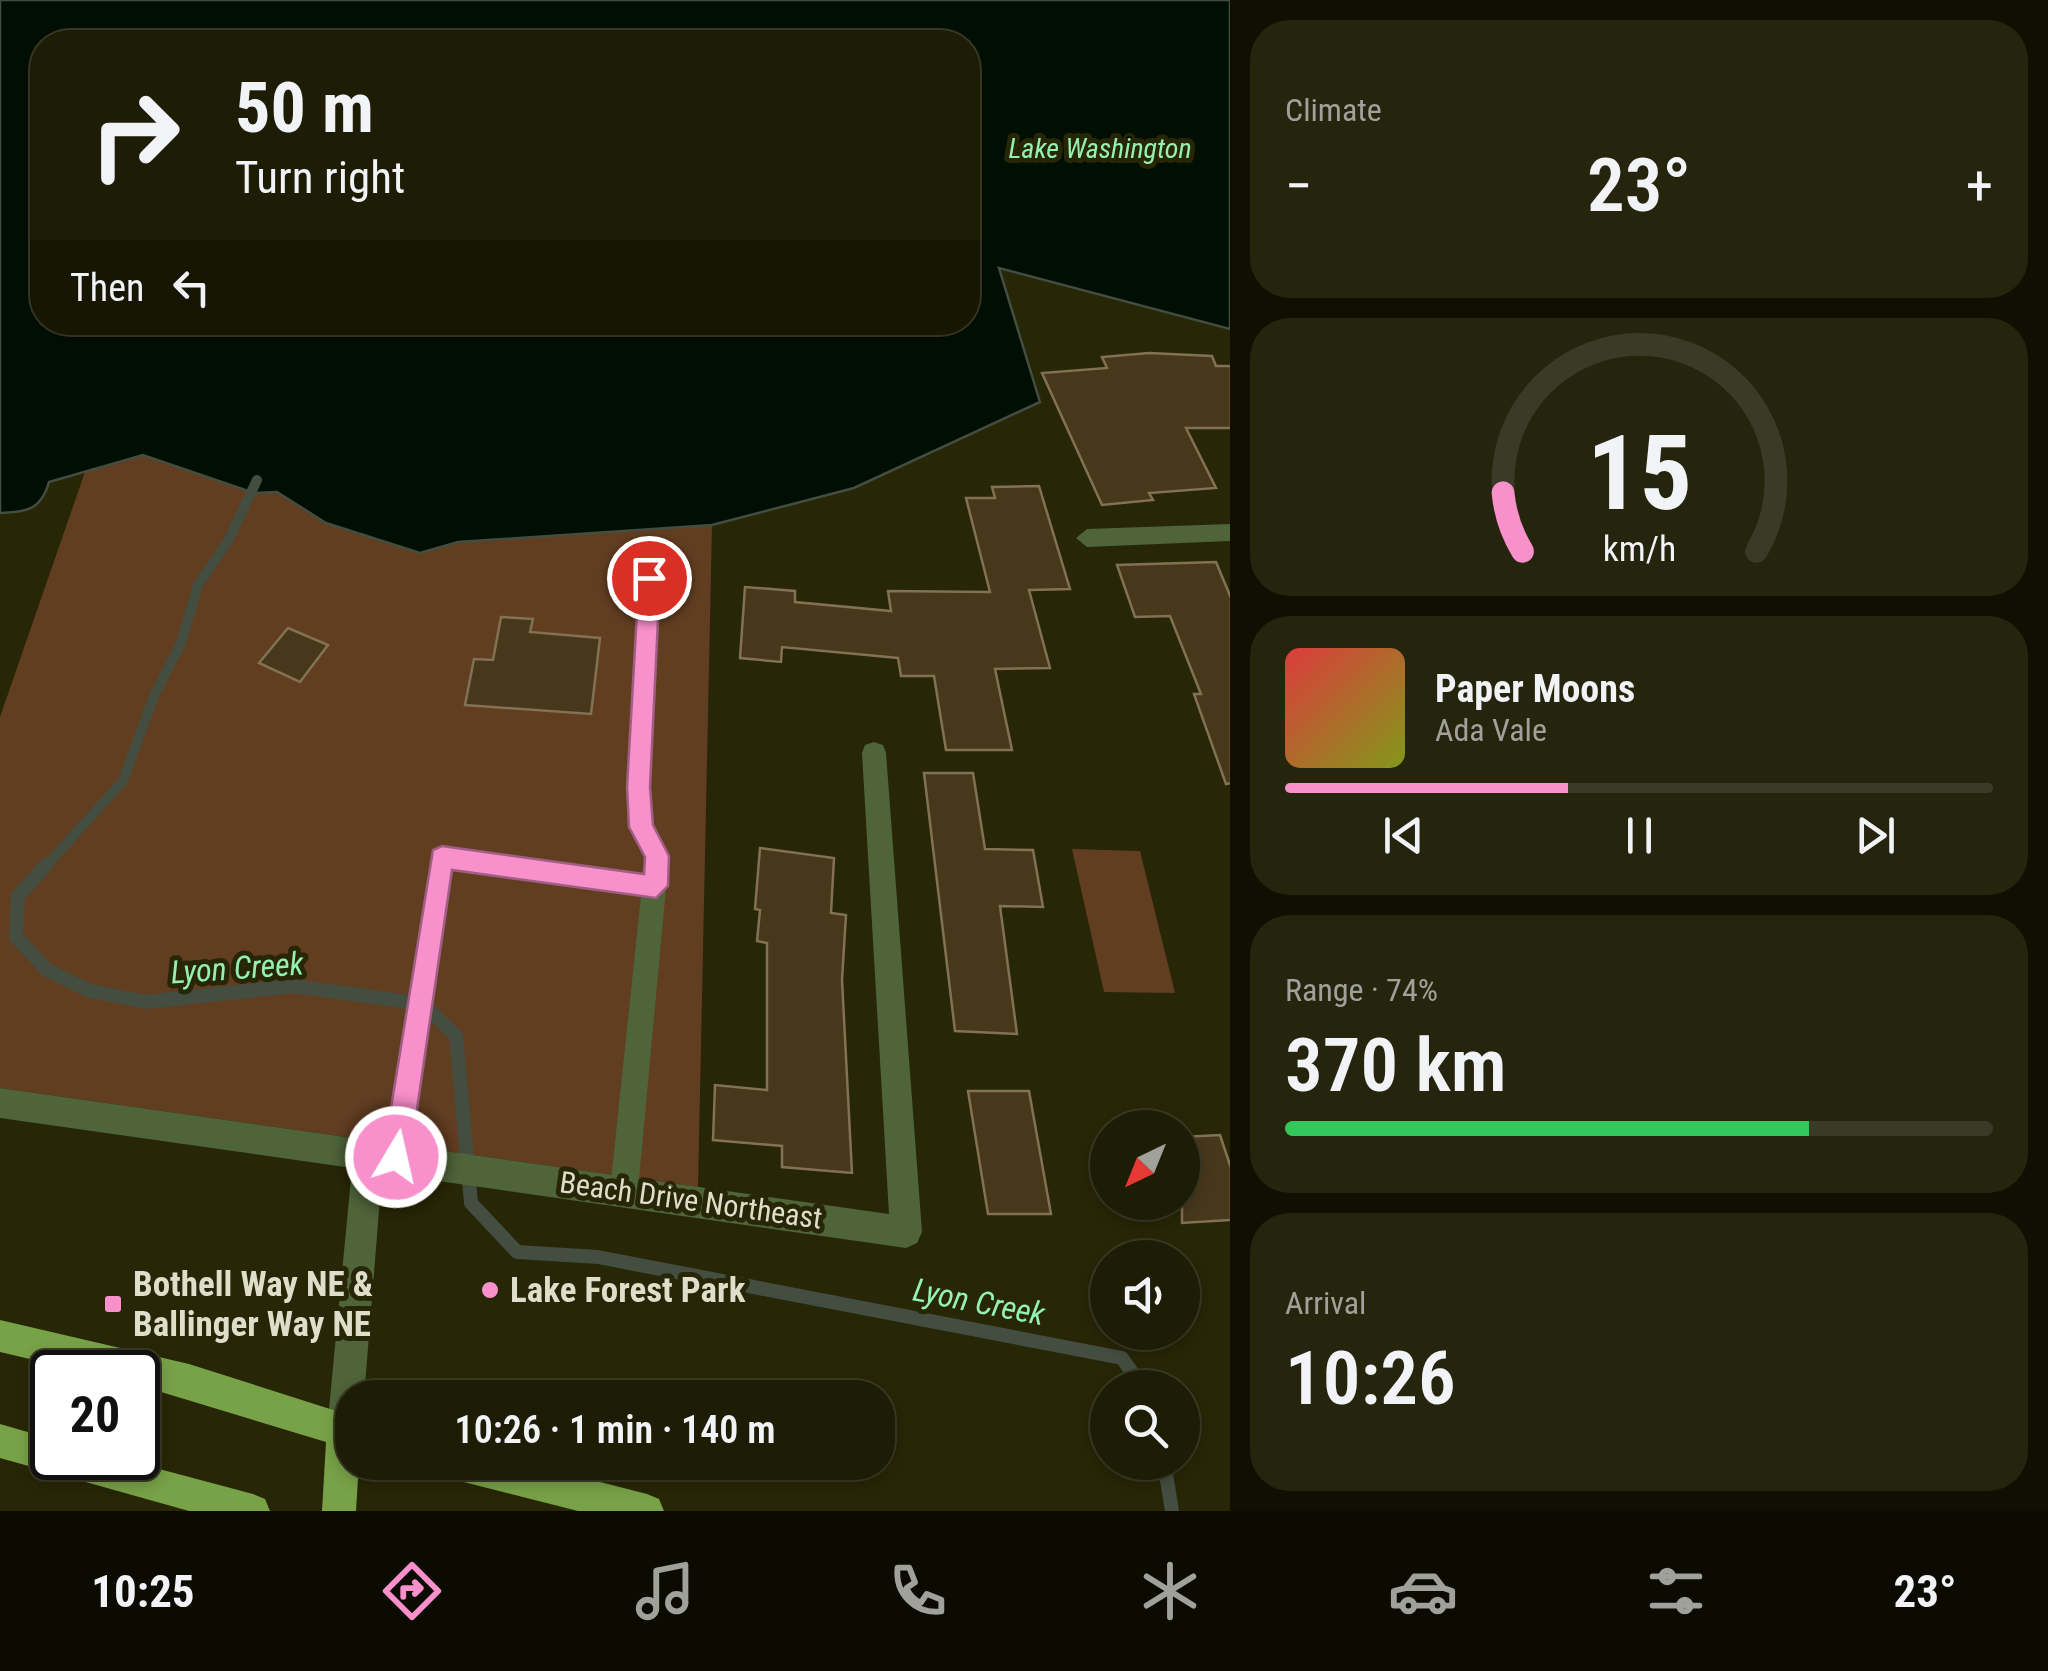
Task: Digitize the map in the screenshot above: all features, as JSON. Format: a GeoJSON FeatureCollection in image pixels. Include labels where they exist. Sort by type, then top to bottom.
{"type":"FeatureCollection","features":[{"type":"Feature","properties":{"kind":"main road"},"geometry":{"type":"LineString","coordinates":[[0,1336],[189,1381],[335,1427]]}},
{"type":"Feature","properties":{"kind":"main road"},"geometry":{"type":"LineString","coordinates":[[0,1441],[30,1450]]}},
{"type":"Feature","properties":{"kind":"main road"},"geometry":{"type":"LineString","coordinates":[[139,1480],[252,1511]]}},
{"type":"Feature","properties":{"kind":"main road"},"geometry":{"type":"LineString","coordinates":[[339,1511],[342,1480]]}},
{"type":"Feature","properties":{"kind":"main road"},"geometry":{"type":"LineString","coordinates":[[524,1480],[647,1511]]}},
{"type":"Feature","properties":{"kind":"street"},"geometry":{"type":"LineString","coordinates":[[1087,538],[1230,532]]}},
{"type":"Feature","properties":{"kind":"street","name":"Beach Drive Northeast"},"geometry":{"type":"LineString","coordinates":[[0,1102],[906,1232],[874,752]]}},
{"type":"Feature","properties":{"kind":"street"},"geometry":{"type":"LineString","coordinates":[[354,1380],[383,1155]]}},
{"type":"Feature","properties":{"kind":"lane"},"geometry":{"type":"LineString","coordinates":[[624,1190],[658,856],[641,827],[638,787],[650,562]]}},
{"type":"Feature","properties":{"kind":"lane"},"geometry":{"type":"LineString","coordinates":[[383,1155],[442,857],[656,886]]}},
{"type":"Feature","properties":{"kind":"shaded area"},"geometry":{"type":"Polygon","coordinates":[[[143,455],[254,493],[277,492],[324,521],[420,553],[458,542],[712,525],[698,1187],[0,1088],[0,717],[86,469],[143,455]]]}},
{"type":"Feature","properties":{"kind":"shaded area"},"geometry":{"type":"Polygon","coordinates":[[[1072,849],[1140,851],[1175,993],[1104,992],[1072,849]]]}},
{"type":"Feature","properties":{"kind":"water","name":"Lake Washington"},"geometry":{"type":"Polygon","coordinates":[[[0,0],[1230,0],[1230,329],[999,268],[1040,402],[854,488],[712,525],[458,542],[420,553],[326,523],[277,492],[254,493],[143,455],[49,482],[37,504],[18,512],[0,513],[0,0]]]}},
{"type":"Feature","properties":{"kind":"building"},"geometry":{"type":"Polygon","coordinates":[[[1149,353],[1212,356],[1216,366],[1230,366],[1230,428],[1186,428],[1216,488],[1149,493],[1153,500],[1102,505],[1042,373],[1107,368],[1102,357],[1149,353]]]}},
{"type":"Feature","properties":{"kind":"building"},"geometry":{"type":"Polygon","coordinates":[[[1039,486],[1070,589],[1029,590],[1050,668],[995,669],[1012,750],[946,750],[934,676],[901,676],[898,658],[782,647],[781,662],[740,658],[745,587],[795,591],[795,602],[891,611],[888,591],[990,592],[966,498],[995,498],[992,487],[1039,486]]]}},
{"type":"Feature","properties":{"kind":"building"},"geometry":{"type":"Polygon","coordinates":[[[1216,562],[1230,596],[1230,783],[1226,784],[1194,694],[1201,694],[1170,616],[1135,617],[1117,565],[1216,562]]]}},
{"type":"Feature","properties":{"kind":"building"},"geometry":{"type":"Polygon","coordinates":[[[501,617],[533,619],[530,632],[600,638],[591,714],[465,705],[474,659],[493,660],[501,617]]]}},
{"type":"Feature","properties":{"kind":"building"},"geometry":{"type":"Polygon","coordinates":[[[288,628],[328,645],[300,682],[259,663],[288,628]]]}},
{"type":"Feature","properties":{"kind":"building"},"geometry":{"type":"Polygon","coordinates":[[[924,773],[973,773],[985,849],[1033,850],[1043,907],[1000,906],[1017,1034],[955,1031],[924,773]]]}},
{"type":"Feature","properties":{"kind":"building"},"geometry":{"type":"Polygon","coordinates":[[[760,848],[834,858],[831,913],[846,915],[842,980],[852,1173],[782,1167],[782,1146],[713,1140],[715,1085],[767,1090],[767,943],[757,941],[760,910],[755,909],[760,848]]]}},
{"type":"Feature","properties":{"kind":"building"},"geometry":{"type":"Polygon","coordinates":[[[968,1091],[1029,1091],[1051,1214],[988,1214],[968,1091]]]}},
{"type":"Feature","properties":{"kind":"building"},"geometry":{"type":"Polygon","coordinates":[[[1220,1135],[1230,1165],[1230,1220],[1182,1223],[1200,1220],[1200,1136],[1220,1135]]]}},
{"type":"Feature","properties":{"kind":"waterway","name":"Lyon Creek"},"geometry":{"type":"LineString","coordinates":[[45,867],[123,781],[154,696],[181,643],[198,585],[228,541],[257,480]]}},
{"type":"Feature","properties":{"kind":"waterway","name":"Lyon Creek"},"geometry":{"type":"LineString","coordinates":[[47,864],[18,896],[16,937],[47,970],[90,991],[146,1002],[294,986],[423,1004],[456,1036],[471,1203],[517,1252],[598,1257],[1122,1358],[1130,1370]]}},
{"type":"Feature","properties":{"kind":"waterway","name":"Lyon Creek"},"geometry":{"type":"LineString","coordinates":[[1167,1480],[1172,1511]]}},
{"type":"Feature","properties":{"kind":"place","name":"Lake Forest Park"},"geometry":{"type":"Point","coordinates":[490,1290]}},
{"type":"Feature","properties":{"kind":"place","name":"Bothell Way NE & Ballinger Way NE"},"geometry":{"type":"Point","coordinates":[113,1304]}},
{"type":"Feature","properties":{"kind":"route"},"geometry":{"type":"LineString","coordinates":[[396,1157],[442,857],[656,886],[658,856],[641,827],[638,787],[649,578]]}}]}
